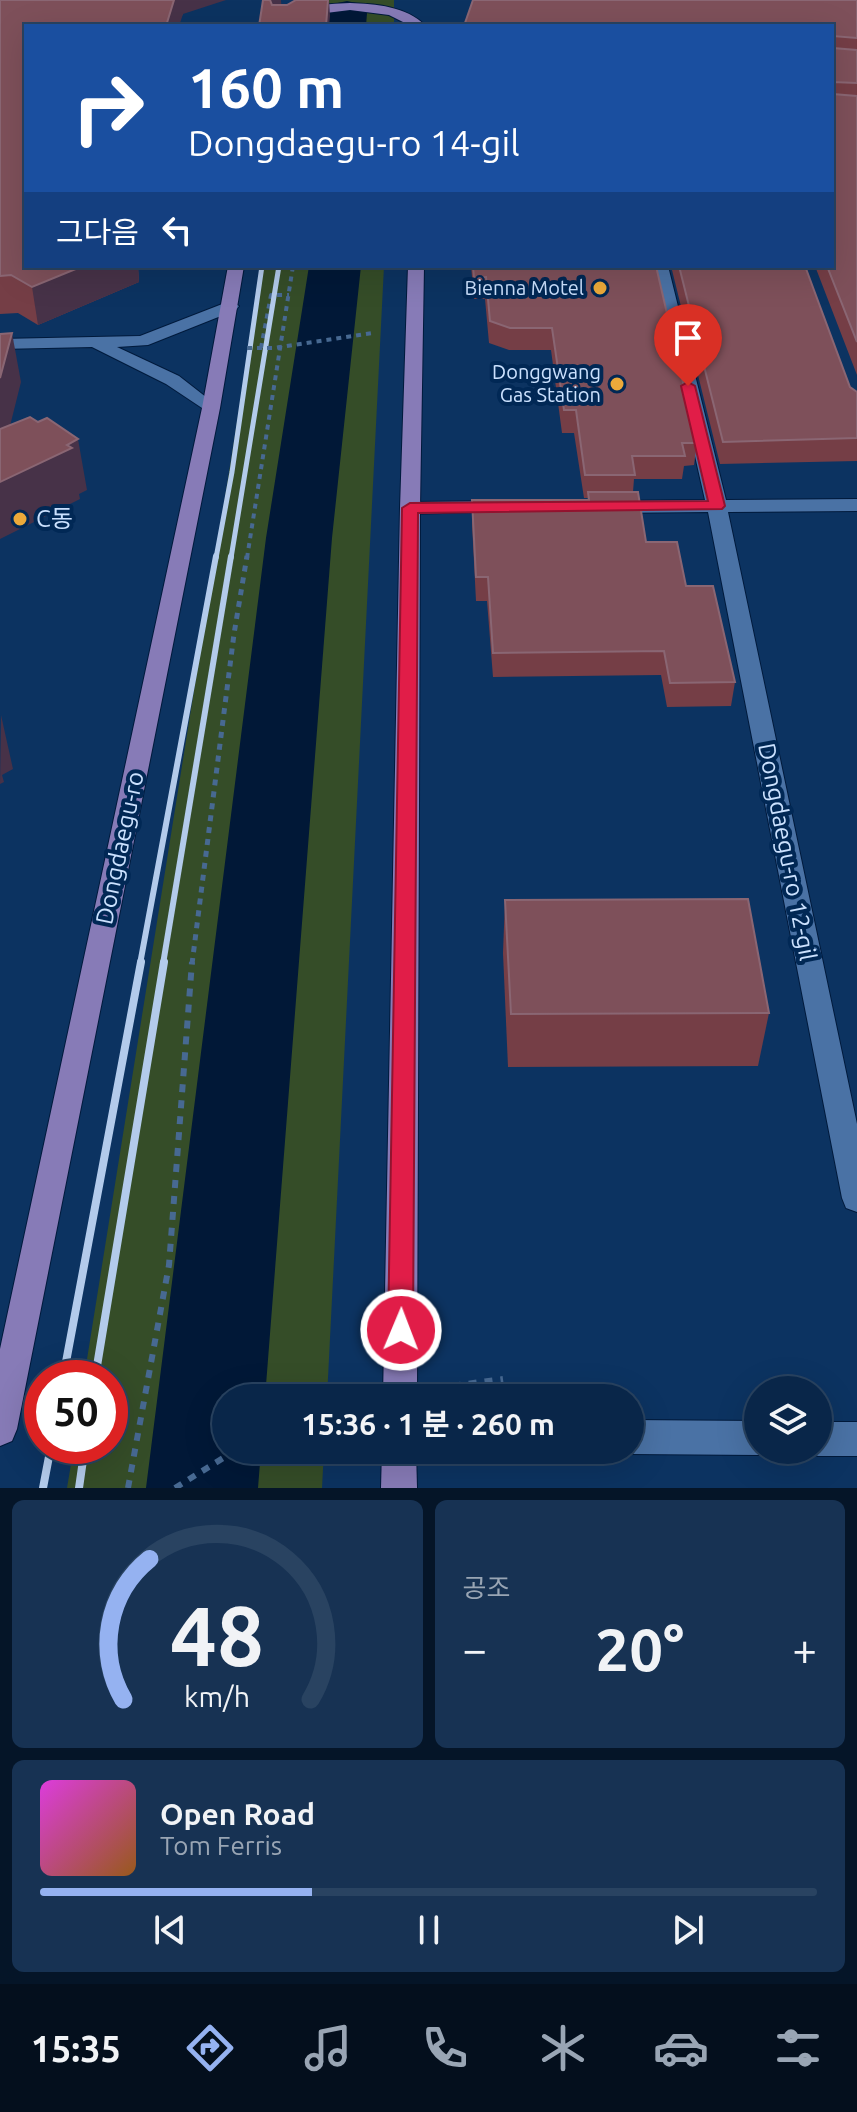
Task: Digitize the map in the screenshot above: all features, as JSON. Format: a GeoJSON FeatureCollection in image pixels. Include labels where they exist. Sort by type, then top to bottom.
{"type":"FeatureCollection","features":[{"type":"Feature","properties":{"kind":"main road"},"geometry":{"type":"LineString","coordinates":[[417,0],[419,24]]}},
{"type":"Feature","properties":{"kind":"main road"},"geometry":{"type":"LineString","coordinates":[[281,24],[296,12],[361,3],[401,11],[414,18],[418,24]]}},
{"type":"Feature","properties":{"kind":"main road"},"geometry":{"type":"LineString","coordinates":[[279,9],[279,24]]}},
{"type":"Feature","properties":{"kind":"main road","name":"Dongdaegu-ro"},"geometry":{"type":"LineString","coordinates":[[1,1424],[211,408],[236,268]]}},
{"type":"Feature","properties":{"kind":"main road"},"geometry":{"type":"LineString","coordinates":[[400,1384],[410,508],[416,268]]}},
{"type":"Feature","properties":{"kind":"main road"},"geometry":{"type":"LineString","coordinates":[[399,1464],[399,1488]]}},
{"type":"Feature","properties":{"kind":"street","name":"Dongdaegu-ro 12-gil"},"geometry":{"type":"LineString","coordinates":[[660,268],[717,506],[857,1198]]}},
{"type":"Feature","properties":{"kind":"street"},"geometry":{"type":"LineString","coordinates":[[0,344],[142,341],[230,306]]}},
{"type":"Feature","properties":{"kind":"street"},"geometry":{"type":"LineString","coordinates":[[91,344],[147,364],[193,392],[211,408]]}},
{"type":"Feature","properties":{"kind":"street"},"geometry":{"type":"LineString","coordinates":[[579,507],[857,505]]}},
{"type":"Feature","properties":{"kind":"street"},"geometry":{"type":"LineString","coordinates":[[410,508],[517,507]]}},
{"type":"Feature","properties":{"kind":"street"},"geometry":{"type":"LineString","coordinates":[[644,1437],[744,1438]]}},
{"type":"Feature","properties":{"kind":"street"},"geometry":{"type":"LineString","coordinates":[[832,1439],[857,1439]]}},
{"type":"Feature","properties":{"kind":"path"},"geometry":{"type":"LineString","coordinates":[[128,1488],[169,1265],[192,959],[234,634],[293,268]]}},
{"type":"Feature","properties":{"kind":"path"},"geometry":{"type":"LineString","coordinates":[[261,348],[271,295],[289,295]]}},
{"type":"Feature","properties":{"kind":"path"},"geometry":{"type":"LineString","coordinates":[[247,348],[373,333]]}},
{"type":"Feature","properties":{"kind":"path"},"geometry":{"type":"LineString","coordinates":[[175,1488],[214,1464]]}},
{"type":"Feature","properties":{"kind":"green space"},"geometry":{"type":"Polygon","coordinates":[[[308,0],[394,0],[394,24],[304,24],[308,0]]]}},
{"type":"Feature","properties":{"kind":"green space"},"geometry":{"type":"Polygon","coordinates":[[[262,268],[384,268],[328,1384],[212,1384],[212,1464],[323,1464],[322,1488],[67,1488],[71,1464],[128,1464],[128,1360],[87,1360],[262,268]]]}},
{"type":"Feature","properties":{"kind":"building"},"geometry":{"type":"Polygon","coordinates":[[[0,0],[174,0],[167,24],[24,24],[24,268],[78,268],[32,287],[11,275],[0,276],[0,0]]]}},
{"type":"Feature","properties":{"kind":"building"},"geometry":{"type":"Polygon","coordinates":[[[263,0],[270,0],[272,5],[287,5],[296,0],[328,0],[326,24],[259,24],[263,0]]]}},
{"type":"Feature","properties":{"kind":"building"},"geometry":{"type":"Polygon","coordinates":[[[473,0],[857,0],[857,38],[834,36],[834,24],[465,23],[473,0]]]}},
{"type":"Feature","properties":{"kind":"building"},"geometry":{"type":"Polygon","coordinates":[[[834,48],[857,50],[857,83],[834,82],[834,48]]]}},
{"type":"Feature","properties":{"kind":"building"},"geometry":{"type":"Polygon","coordinates":[[[834,94],[857,96],[857,342],[828,268],[834,268],[834,94]]]}},
{"type":"Feature","properties":{"kind":"building"},"geometry":{"type":"Polygon","coordinates":[[[473,268],[656,268],[697,443],[682,443],[685,456],[632,456],[635,475],[585,475],[576,410],[564,410],[552,328],[510,328],[490,321],[486,277],[474,278],[473,268]]]}},
{"type":"Feature","properties":{"kind":"building"},"geometry":{"type":"Polygon","coordinates":[[[680,268],[806,268],[850,387],[857,392],[857,438],[723,442],[680,268]]]}},
{"type":"Feature","properties":{"kind":"building"},"geometry":{"type":"Polygon","coordinates":[[[12,333],[0,378],[0,334],[12,333]]]}},
{"type":"Feature","properties":{"kind":"building"},"geometry":{"type":"Polygon","coordinates":[[[30,417],[38,422],[47,418],[78,439],[67,445],[72,448],[0,482],[0,429],[30,417]]]}},
{"type":"Feature","properties":{"kind":"building"},"geometry":{"type":"Polygon","coordinates":[[[588,492],[638,492],[646,542],[677,542],[686,586],[713,586],[735,682],[670,683],[664,651],[493,653],[488,577],[476,577],[472,500],[589,500],[588,492]]]}},
{"type":"Feature","properties":{"kind":"building"},"geometry":{"type":"Polygon","coordinates":[[[748,899],[769,1013],[511,1014],[505,900],[748,899]]]}},
{"type":"Feature","properties":{"kind":"waterway"},"geometry":{"type":"LineString","coordinates":[[345,24],[347,13]]}},
{"type":"Feature","properties":{"kind":"waterway"},"geometry":{"type":"LineString","coordinates":[[202,1488],[299,538],[335,268]]}},
{"type":"Feature","properties":{"kind":"railway"},"geometry":{"type":"LineString","coordinates":[[216,558],[232,472],[262,268]]}},
{"type":"Feature","properties":{"kind":"railway"},"geometry":{"type":"LineString","coordinates":[[231,558],[279,268]]}},
{"type":"Feature","properties":{"kind":"railway"},"geometry":{"type":"LineString","coordinates":[[140,964],[216,556]]}},
{"type":"Feature","properties":{"kind":"railway"},"geometry":{"type":"LineString","coordinates":[[163,964],[231,556]]}},
{"type":"Feature","properties":{"kind":"railway"},"geometry":{"type":"LineString","coordinates":[[66,1360],[141,962]]}},
{"type":"Feature","properties":{"kind":"railway"},"geometry":{"type":"LineString","coordinates":[[98,1360],[164,962]]}},
{"type":"Feature","properties":{"kind":"railway"},"geometry":{"type":"LineString","coordinates":[[43,1488],[48,1464]]}},
{"type":"Feature","properties":{"kind":"railway"},"geometry":{"type":"LineString","coordinates":[[79,1488],[82,1464]]}},
{"type":"Feature","properties":{"kind":"place","name":"Bienna Motel"},"geometry":{"type":"Point","coordinates":[600,288]}},
{"type":"Feature","properties":{"kind":"place","name":"Donggwang Gas Station"},"geometry":{"type":"Point","coordinates":[617,384]}},
{"type":"Feature","properties":{"kind":"place","name":"C동"},"geometry":{"type":"Point","coordinates":[20,519]}},
{"type":"Feature","properties":{"kind":"route"},"geometry":{"type":"LineString","coordinates":[[401,1330],[410,508],[717,506],[688,386]]}}]}
